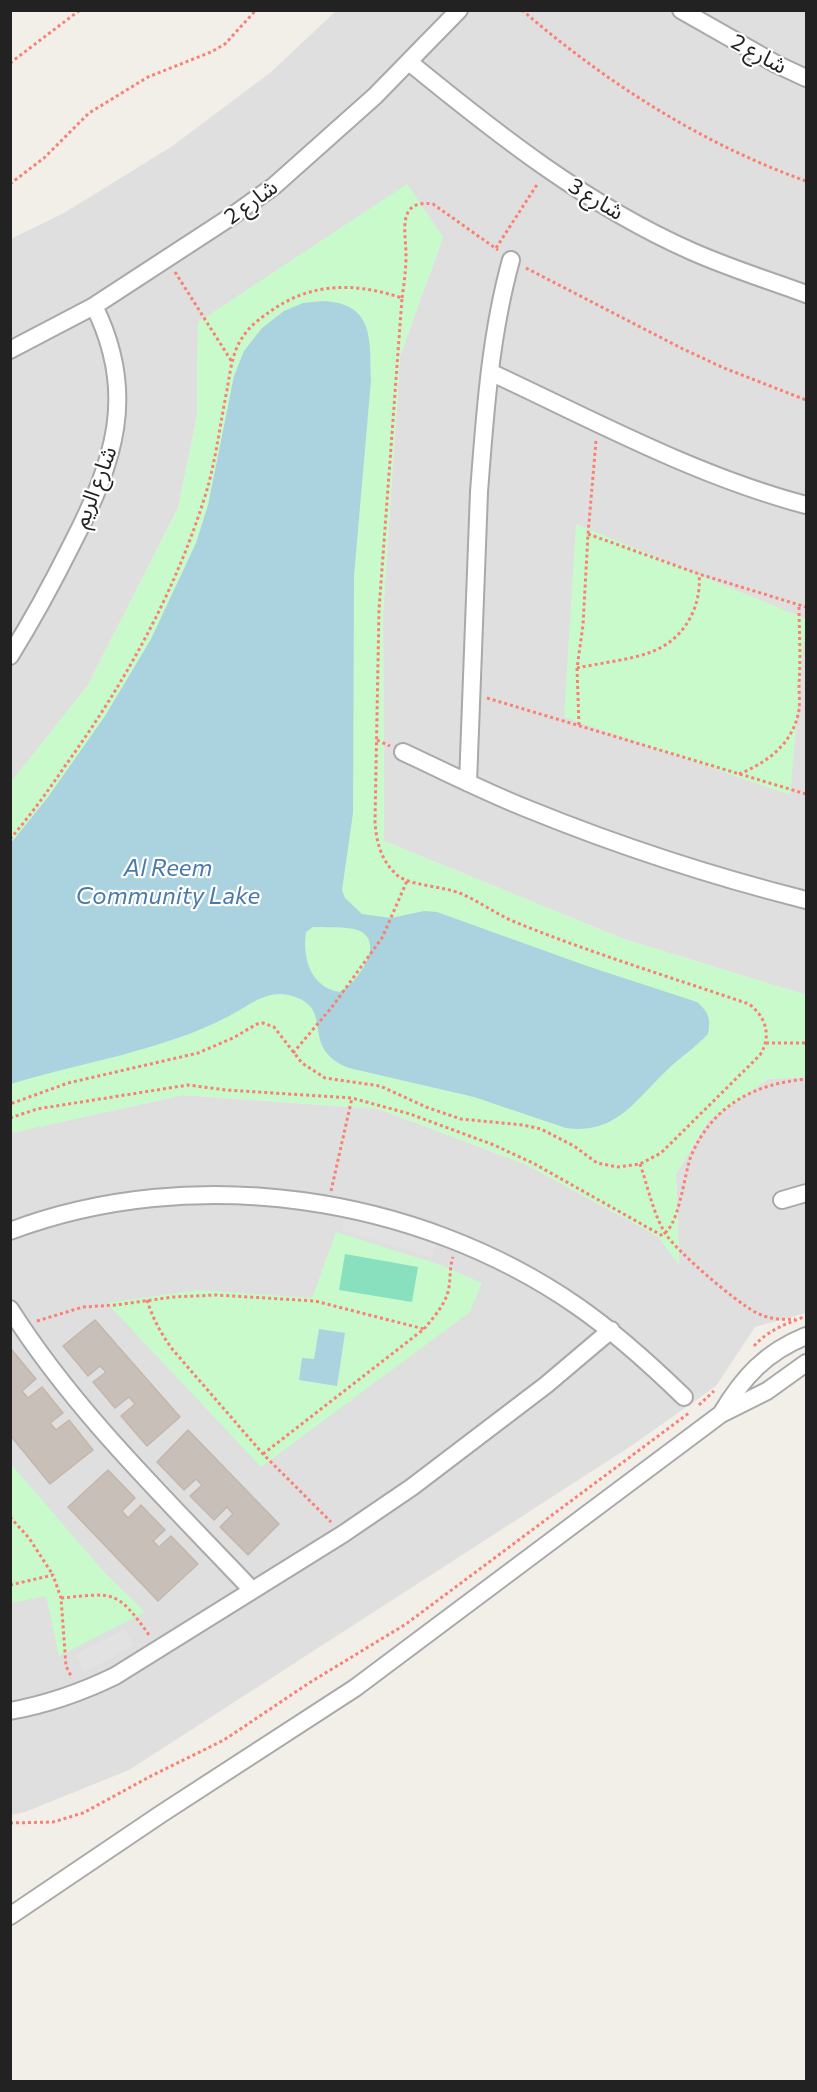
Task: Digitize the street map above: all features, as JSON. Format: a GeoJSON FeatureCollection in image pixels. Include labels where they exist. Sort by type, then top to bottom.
{"type":"FeatureCollection","features":[{"type":"Feature","properties":{"kind":"street","name":"شارع 2"},"geometry":{"type":"LineString","coordinates":[[10,350],[94,306],[274,186],[375,96],[459,10]]}},
{"type":"Feature","properties":{"kind":"street","name":"شارع 2"},"geometry":{"type":"LineString","coordinates":[[681,10],[776,64],[807,78]]}},
{"type":"Feature","properties":{"kind":"street","name":"شارع 3"},"geometry":{"type":"LineString","coordinates":[[409,62],[482,121],[547,169],[612,208],[691,251],[807,294]]}},
{"type":"Feature","properties":{"kind":"street"},"geometry":{"type":"LineString","coordinates":[[468,783],[479,492],[496,324],[511,260]]}},
{"type":"Feature","properties":{"kind":"street","name":"شارع الريم"},"geometry":{"type":"LineString","coordinates":[[10,656],[51,586],[96,497],[112,449],[117,406],[116,371],[111,346],[94,306]]}},
{"type":"Feature","properties":{"kind":"street"},"geometry":{"type":"LineString","coordinates":[[490,372],[703,469],[807,505]]}},
{"type":"Feature","properties":{"kind":"street"},"geometry":{"type":"LineString","coordinates":[[403,752],[525,808],[628,847],[732,881],[807,900]]}},
{"type":"Feature","properties":{"kind":"street"},"geometry":{"type":"LineString","coordinates":[[782,1200],[807,1193]]}},
{"type":"Feature","properties":{"kind":"street"},"geometry":{"type":"LineString","coordinates":[[10,1231],[76,1209],[150,1197],[224,1194],[261,1196],[328,1205],[408,1226],[459,1243],[539,1282],[611,1330],[684,1397]]}},
{"type":"Feature","properties":{"kind":"street"},"geometry":{"type":"LineString","coordinates":[[10,1309],[54,1370],[110,1438],[252,1590]]}},
{"type":"Feature","properties":{"kind":"street"},"geometry":{"type":"LineString","coordinates":[[10,1712],[40,1706],[79,1693],[115,1676],[343,1534],[480,1437],[611,1330]]}},
{"type":"Feature","properties":{"kind":"street"},"geometry":{"type":"LineString","coordinates":[[721,1414],[736,1388],[751,1371],[771,1354],[807,1336]]}},
{"type":"Feature","properties":{"kind":"street"},"geometry":{"type":"LineString","coordinates":[[10,1916],[161,1814],[355,1688],[721,1414],[767,1391],[807,1363]]}},
{"type":"Feature","properties":{"kind":"path"},"geometry":{"type":"LineString","coordinates":[[10,63],[80,10]]}},
{"type":"Feature","properties":{"kind":"path"},"geometry":{"type":"LineString","coordinates":[[10,184],[44,158],[89,113],[148,77],[211,52],[225,44],[256,10]]}},
{"type":"Feature","properties":{"kind":"path"},"geometry":{"type":"LineString","coordinates":[[522,10],[552,37],[610,79],[672,117],[735,151],[807,181]]}},
{"type":"Feature","properties":{"kind":"path"},"geometry":{"type":"LineString","coordinates":[[496,249],[547,169]]}},
{"type":"Feature","properties":{"kind":"path"},"geometry":{"type":"LineString","coordinates":[[10,1104],[68,1083],[198,1053],[263,1023],[274,1026],[302,1063],[325,1078],[380,1086],[426,1107],[461,1119],[523,1125],[541,1130],[574,1146],[597,1163],[618,1167],[640,1164],[651,1159],[669,1145],[760,1055],[766,1043],[767,1032],[764,1020],[758,1011],[748,1004],[513,921],[462,894],[406,881],[397,874],[382,855],[378,844],[375,821],[379,610],[406,264],[404,220],[408,211],[424,202],[433,204],[511,260],[683,350],[807,400]]}},
{"type":"Feature","properties":{"kind":"path"},"geometry":{"type":"LineString","coordinates":[[167,259],[232,362]]}},
{"type":"Feature","properties":{"kind":"path"},"geometry":{"type":"LineString","coordinates":[[10,839],[76,751],[131,667],[174,579],[192,536],[207,490],[232,362],[242,337],[259,319],[280,304],[303,294],[327,288],[352,286],[378,290],[402,298]]}},
{"type":"Feature","properties":{"kind":"path"},"geometry":{"type":"LineString","coordinates":[[579,725],[577,668],[583,626],[598,422]]}},
{"type":"Feature","properties":{"kind":"path"},"geometry":{"type":"LineString","coordinates":[[588,534],[699,574],[807,607]]}},
{"type":"Feature","properties":{"kind":"path"},"geometry":{"type":"LineString","coordinates":[[577,668],[651,652],[670,642],[685,627],[696,609],[700,589],[699,574]]}},
{"type":"Feature","properties":{"kind":"path"},"geometry":{"type":"LineString","coordinates":[[739,774],[761,765],[773,755],[786,742],[795,726],[799,708],[799,604]]}},
{"type":"Feature","properties":{"kind":"path"},"geometry":{"type":"LineString","coordinates":[[471,693],[807,794]]}},
{"type":"Feature","properties":{"kind":"path"},"geometry":{"type":"LineString","coordinates":[[293,1053],[332,1007],[382,938],[406,881]]}},
{"type":"Feature","properties":{"kind":"path"},"geometry":{"type":"LineString","coordinates":[[766,1043],[807,1043]]}},
{"type":"Feature","properties":{"kind":"path"},"geometry":{"type":"LineString","coordinates":[[10,1118],[37,1109],[188,1085],[226,1090],[352,1098],[410,1114],[494,1145],[533,1163],[661,1235],[666,1234],[674,1223],[691,1157],[702,1136],[717,1116],[736,1101],[757,1089],[780,1082],[807,1079]]}},
{"type":"Feature","properties":{"kind":"path"},"geometry":{"type":"LineString","coordinates":[[328,1205],[352,1098]]}},
{"type":"Feature","properties":{"kind":"path"},"geometry":{"type":"LineString","coordinates":[[640,1164],[666,1234],[678,1249],[745,1306],[779,1320],[799,1319]]}},
{"type":"Feature","properties":{"kind":"path"},"geometry":{"type":"LineString","coordinates":[[263,1454],[424,1329],[437,1314],[448,1291],[450,1266],[459,1243]]}},
{"type":"Feature","properties":{"kind":"path"},"geometry":{"type":"LineString","coordinates":[[21,1326],[83,1307],[193,1295],[315,1301],[424,1329]]}},
{"type":"Feature","properties":{"kind":"path"},"geometry":{"type":"LineString","coordinates":[[147,1300],[160,1334],[263,1454],[343,1534]]}},
{"type":"Feature","properties":{"kind":"path"},"geometry":{"type":"LineString","coordinates":[[750,1350],[763,1336],[777,1327],[807,1316]]}},
{"type":"Feature","properties":{"kind":"path"},"geometry":{"type":"LineString","coordinates":[[10,1823],[53,1822],[83,1813],[224,1740],[309,1683],[406,1624],[684,1417],[708,1398],[720,1384]]}},
{"type":"Feature","properties":{"kind":"path"},"geometry":{"type":"LineString","coordinates":[[10,1517],[28,1538],[53,1575],[61,1598],[66,1666],[79,1693]]}},
{"type":"Feature","properties":{"kind":"path"},"geometry":{"type":"LineString","coordinates":[[10,1585],[53,1575]]}},
{"type":"Feature","properties":{"kind":"path"},"geometry":{"type":"LineString","coordinates":[[61,1598],[107,1594],[123,1602],[159,1648]]}},
{"type":"Feature","properties":{"kind":"shaded area"},"geometry":{"type":"Polygon","coordinates":[[[336,11],[806,11],[806,995],[621,938],[384,841],[383,614],[400,356],[443,237],[198,322],[197,416],[178,508],[88,685],[11,783],[11,239],[64,213],[171,147],[271,72],[336,11]]]}},
{"type":"Feature","properties":{"kind":"shaded area"},"geometry":{"type":"Polygon","coordinates":[[[806,1077],[806,1313],[755,1327],[716,1386],[634,1444],[129,1770],[25,1812],[11,1815],[10,1133],[183,1095],[379,1109],[525,1164],[658,1236],[679,1264],[676,1174],[708,1121],[768,1079],[806,1077]]]}},
{"type":"Feature","properties":{"kind":"shaded area"},"geometry":{"type":"Polygon","coordinates":[[[346,1214],[438,1242],[432,1257],[341,1230],[346,1214]]]}},
{"type":"Feature","properties":{"kind":"shaded area"},"geometry":{"type":"Polygon","coordinates":[[[124,1629],[134,1645],[85,1672],[75,1655],[124,1629]]]}},
{"type":"Feature","properties":{"kind":"green space","name":"Al Reem Community Lake"},"geometry":{"type":"Polygon","coordinates":[[[407,184],[443,237],[400,356],[383,614],[384,841],[621,938],[806,995],[806,1077],[768,1079],[707,1122],[676,1174],[679,1265],[658,1236],[525,1164],[379,1109],[183,1095],[11,1133],[10,783],[88,685],[178,508],[197,416],[198,322],[407,184]]]}},
{"type":"Feature","properties":{"kind":"green space"},"geometry":{"type":"Polygon","coordinates":[[[576,524],[806,619],[790,795],[564,717],[576,524]]]}},
{"type":"Feature","properties":{"kind":"green space"},"geometry":{"type":"Polygon","coordinates":[[[336,1232],[441,1265],[482,1283],[470,1312],[261,1467],[107,1303],[198,1290],[312,1298],[336,1232]]]}},
{"type":"Feature","properties":{"kind":"green space"},"geometry":{"type":"Polygon","coordinates":[[[345,1254],[418,1267],[412,1302],[339,1290],[345,1254]]]}},
{"type":"Feature","properties":{"kind":"green space"},"geometry":{"type":"Polygon","coordinates":[[[10,1463],[105,1573],[145,1612],[59,1656],[46,1596],[11,1603],[10,1463]]]}},
{"type":"Feature","properties":{"kind":"water","name":"Al Reem Community Lake"},"geometry":{"type":"Polygon","coordinates":[[[322,301],[339,303],[351,308],[366,325],[370,350],[371,380],[354,576],[353,813],[342,890],[345,898],[362,914],[391,918],[424,911],[437,912],[587,966],[697,1002],[707,1013],[708,1034],[671,1066],[634,1104],[611,1121],[598,1126],[583,1129],[566,1128],[474,1097],[349,1068],[334,1060],[326,1051],[321,1042],[314,1013],[309,1005],[290,995],[280,994],[263,997],[204,1028],[177,1038],[11,1084],[11,843],[48,797],[105,716],[151,639],[196,543],[208,505],[234,376],[244,351],[262,328],[284,311],[303,303],[322,301]],[[313,927],[306,932],[307,961],[315,978],[322,985],[340,992],[354,981],[366,963],[370,945],[367,937],[356,929],[313,927]]]}},
{"type":"Feature","properties":{"kind":"water"},"geometry":{"type":"Polygon","coordinates":[[[319,1329],[345,1333],[337,1386],[299,1380],[302,1358],[314,1359],[319,1329]]]}},
{"type":"Feature","properties":{"kind":"building"},"geometry":{"type":"Polygon","coordinates":[[[95,1320],[180,1417],[147,1446],[121,1416],[135,1404],[129,1397],[115,1408],[93,1382],[106,1372],[100,1366],[88,1376],[63,1346],[95,1320]]]}},
{"type":"Feature","properties":{"kind":"building"},"geometry":{"type":"Polygon","coordinates":[[[11,1349],[36,1379],[22,1391],[28,1398],[42,1387],[63,1413],[50,1423],[56,1430],[69,1420],[93,1450],[50,1484],[10,1435],[11,1349]]]}},
{"type":"Feature","properties":{"kind":"building"},"geometry":{"type":"Polygon","coordinates":[[[188,1430],[279,1524],[248,1555],[220,1527],[233,1514],[227,1507],[214,1520],[190,1496],[202,1485],[196,1479],[184,1490],[157,1462],[188,1430]]]}},
{"type":"Feature","properties":{"kind":"building"},"geometry":{"type":"Polygon","coordinates":[[[108,1470],[135,1498],[122,1511],[128,1518],[141,1505],[165,1530],[153,1541],[159,1547],[171,1536],[198,1564],[158,1601],[68,1507],[108,1470]]]}}]}
